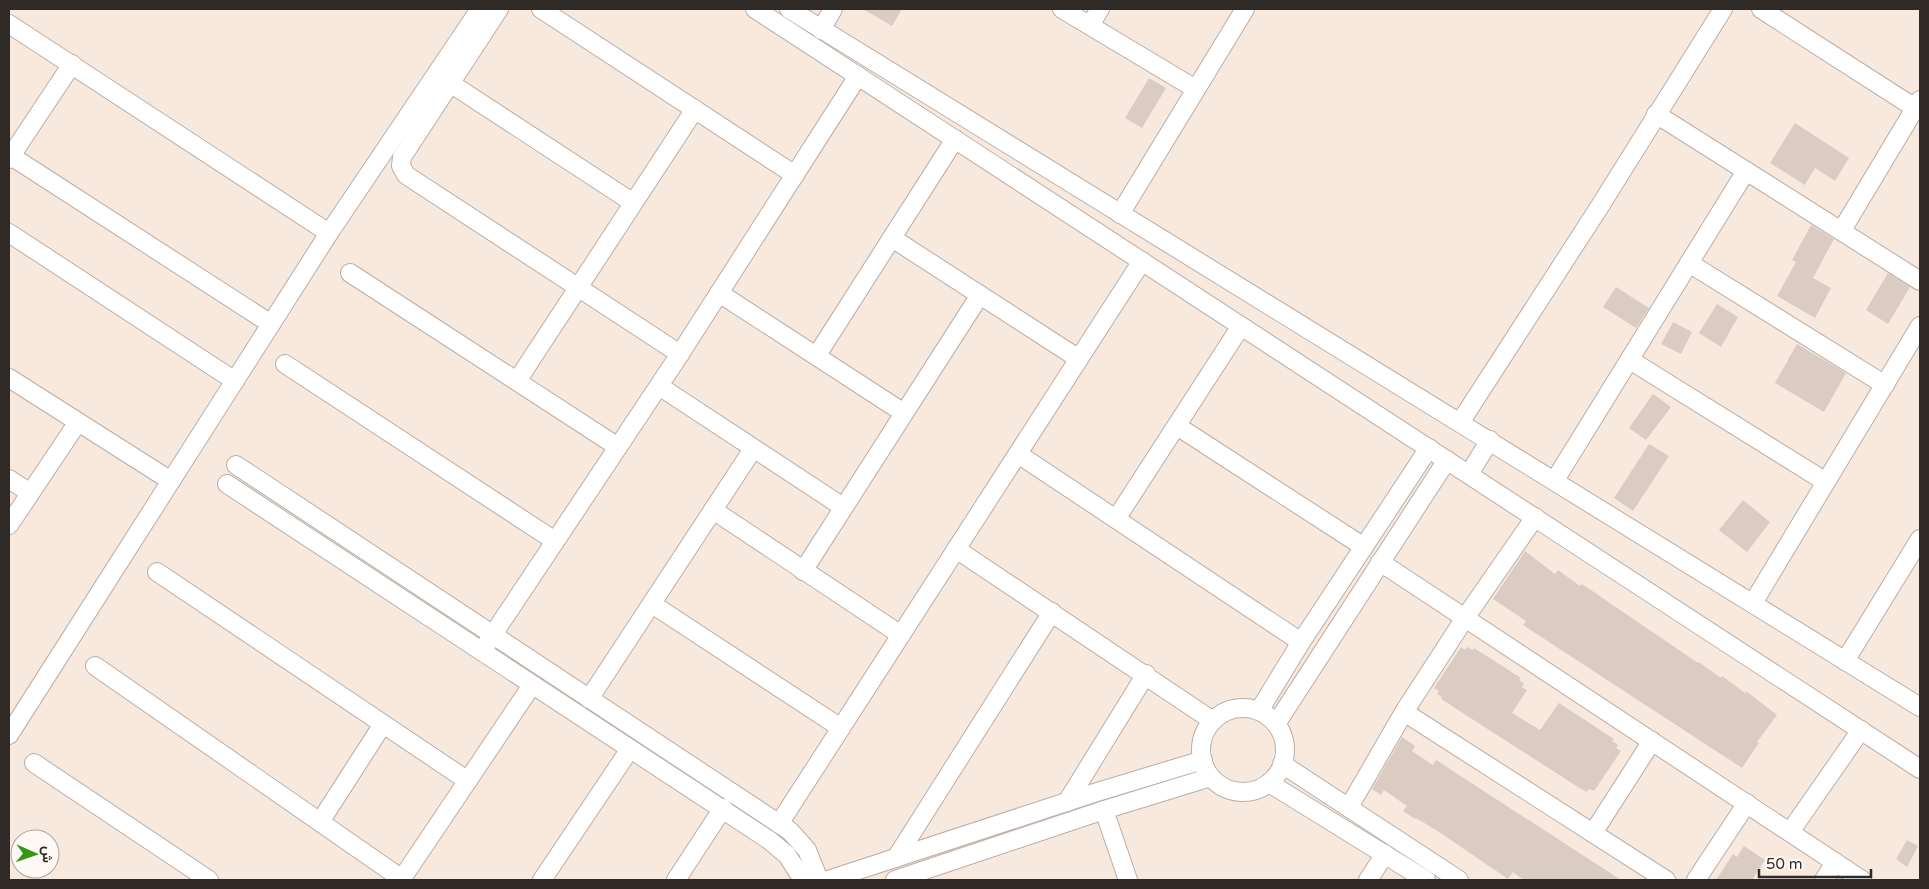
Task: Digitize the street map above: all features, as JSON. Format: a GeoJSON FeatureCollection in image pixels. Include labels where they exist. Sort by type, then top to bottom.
{"type":"FeatureCollection","features":[{"type":"Feature","properties":{"kind":"street"},"geometry":{"type":"LineString","coordinates":[[9,735],[329,233],[480,9]]}},
{"type":"Feature","properties":{"kind":"street"},"geometry":{"type":"LineString","coordinates":[[499,9],[402,157],[401,166],[406,175],[680,354]]}},
{"type":"Feature","properties":{"kind":"street"},"geometry":{"type":"LineString","coordinates":[[541,9],[795,175]]}},
{"type":"Feature","properties":{"kind":"street"},"geometry":{"type":"LineString","coordinates":[[755,9],[1920,768]]}},
{"type":"Feature","properties":{"kind":"street"},"geometry":{"type":"LineString","coordinates":[[789,9],[1120,214],[1461,421],[1920,707]]}},
{"type":"Feature","properties":{"kind":"street"},"geometry":{"type":"LineString","coordinates":[[821,30],[833,9]]}},
{"type":"Feature","properties":{"kind":"street"},"geometry":{"type":"LineString","coordinates":[[1062,9],[1194,88]]}},
{"type":"Feature","properties":{"kind":"street"},"geometry":{"type":"LineString","coordinates":[[1090,25],[1100,9]]}},
{"type":"Feature","properties":{"kind":"street"},"geometry":{"type":"LineString","coordinates":[[1120,214],[1194,88],[1245,9]]}},
{"type":"Feature","properties":{"kind":"street"},"geometry":{"type":"LineString","coordinates":[[1461,421],[1600,206],[1723,9]]}},
{"type":"Feature","properties":{"kind":"street"},"geometry":{"type":"LineString","coordinates":[[1761,9],[1918,104],[1842,230]]}},
{"type":"Feature","properties":{"kind":"street"},"geometry":{"type":"LineString","coordinates":[[9,24],[329,233]]}},
{"type":"Feature","properties":{"kind":"street"},"geometry":{"type":"LineString","coordinates":[[72,64],[10,158],[271,324]]}},
{"type":"Feature","properties":{"kind":"street"},"geometry":{"type":"LineString","coordinates":[[482,652],[720,293],[858,76]]}},
{"type":"Feature","properties":{"kind":"street"},"geometry":{"type":"LineString","coordinates":[[450,83],[632,202]]}},
{"type":"Feature","properties":{"kind":"street"},"geometry":{"type":"LineString","coordinates":[[517,381],[632,202],[695,109]]}},
{"type":"Feature","properties":{"kind":"street"},"geometry":{"type":"LineString","coordinates":[[1656,114],[1920,281]]}},
{"type":"Feature","properties":{"kind":"street"},"geometry":{"type":"LineString","coordinates":[[817,355],[955,139]]}},
{"type":"Feature","properties":{"kind":"street"},"geometry":{"type":"LineString","coordinates":[[1555,480],[1746,171]]}},
{"type":"Feature","properties":{"kind":"street"},"geometry":{"type":"LineString","coordinates":[[9,233],[235,381]]}},
{"type":"Feature","properties":{"kind":"street"},"geometry":{"type":"LineString","coordinates":[[892,238],[1079,359]]}},
{"type":"Feature","properties":{"kind":"street"},"geometry":{"type":"LineString","coordinates":[[779,824],[1142,261]]}},
{"type":"Feature","properties":{"kind":"street"},"geometry":{"type":"LineString","coordinates":[[1689,263],[1885,384]]}},
{"type":"Feature","properties":{"kind":"street"},"geometry":{"type":"LineString","coordinates":[[350,272],[618,447]]}},
{"type":"Feature","properties":{"kind":"street"},"geometry":{"type":"LineString","coordinates":[[720,293],[904,413]]}},
{"type":"Feature","properties":{"kind":"street"},"geometry":{"type":"LineString","coordinates":[[803,571],[980,295]]}},
{"type":"Feature","properties":{"kind":"street"},"geometry":{"type":"LineString","coordinates":[[1116,519],[1241,326]]}},
{"type":"Feature","properties":{"kind":"street"},"geometry":{"type":"LineString","coordinates":[[1753,603],[1920,326]]}},
{"type":"Feature","properties":{"kind":"street"},"geometry":{"type":"LineString","coordinates":[[1630,360],[1826,482]]}},
{"type":"Feature","properties":{"kind":"street"},"geometry":{"type":"LineString","coordinates":[[285,364],[555,541]]}},
{"type":"Feature","properties":{"kind":"street"},"geometry":{"type":"LineString","coordinates":[[9,378],[171,481]]}},
{"type":"Feature","properties":{"kind":"street"},"geometry":{"type":"LineString","coordinates":[[659,386],[843,507]]}},
{"type":"Feature","properties":{"kind":"street"},"geometry":{"type":"LineString","coordinates":[[9,525],[78,422]]}},
{"type":"Feature","properties":{"kind":"street"},"geometry":{"type":"LineString","coordinates":[[1177,426],[1364,547]]}},
{"type":"Feature","properties":{"kind":"street"},"geometry":{"type":"LineString","coordinates":[[1469,474],[1490,440]]}},
{"type":"Feature","properties":{"kind":"street"},"geometry":{"type":"LineString","coordinates":[[1259,711],[1301,642],[1429,448]]}},
{"type":"Feature","properties":{"kind":"street"},"geometry":{"type":"LineString","coordinates":[[589,699],[753,449]]}},
{"type":"Feature","properties":{"kind":"street"},"geometry":{"type":"LineString","coordinates":[[1018,454],[1301,642]]}},
{"type":"Feature","properties":{"kind":"street"},"geometry":{"type":"LineString","coordinates":[[1276,724],[1447,460]]}},
{"type":"Feature","properties":{"kind":"street"},"geometry":{"type":"LineString","coordinates":[[236,466],[779,824],[799,840],[807,850],[820,880]]}},
{"type":"Feature","properties":{"kind":"street"},"geometry":{"type":"LineString","coordinates":[[9,479],[30,493]]}},
{"type":"Feature","properties":{"kind":"street"},"geometry":{"type":"LineString","coordinates":[[226,484],[723,808],[778,847],[794,864],[803,880]]}},
{"type":"Feature","properties":{"kind":"street"},"geometry":{"type":"LineString","coordinates":[[713,510],[901,634]]}},
{"type":"Feature","properties":{"kind":"street"},"geometry":{"type":"LineString","coordinates":[[1349,806],[1404,712],[1465,618],[1535,517]]}},
{"type":"Feature","properties":{"kind":"street"},"geometry":{"type":"LineString","coordinates":[[1846,660],[1918,548]]}},
{"type":"Feature","properties":{"kind":"street"},"geometry":{"type":"LineString","coordinates":[[956,549],[1213,720]]}},
{"type":"Feature","properties":{"kind":"street"},"geometry":{"type":"LineString","coordinates":[[1380,562],[1862,880]]}},
{"type":"Feature","properties":{"kind":"street"},"geometry":{"type":"LineString","coordinates":[[157,572],[468,781]]}},
{"type":"Feature","properties":{"kind":"street"},"geometry":{"type":"LineString","coordinates":[[652,604],[841,728]]}},
{"type":"Feature","properties":{"kind":"street"},"geometry":{"type":"LineString","coordinates":[[896,858],[1052,612]]}},
{"type":"Feature","properties":{"kind":"street"},"geometry":{"type":"LineString","coordinates":[[94,666],[402,879],[532,685]]}},
{"type":"Feature","properties":{"kind":"street"},"geometry":{"type":"LineString","coordinates":[[1067,802],[1146,674]]}},
{"type":"Feature","properties":{"kind":"street"},"geometry":{"type":"LineString","coordinates":[[1249,708],[1259,711],[1276,724],[1285,748],[1282,764],[1269,783],[1252,791],[1234,791],[1226,788],[1211,777],[1203,760],[1204,735],[1213,720],[1221,714],[1235,709],[1249,708]]}},
{"type":"Feature","properties":{"kind":"street"},"geometry":{"type":"LineString","coordinates":[[1404,712],[1666,880]]}},
{"type":"Feature","properties":{"kind":"street"},"geometry":{"type":"LineString","coordinates":[[320,822],[383,724]]}},
{"type":"Feature","properties":{"kind":"street"},"geometry":{"type":"LineString","coordinates":[[1790,832],[1861,730]]}},
{"type":"Feature","properties":{"kind":"street"},"geometry":{"type":"LineString","coordinates":[[1593,833],[1652,741]]}},
{"type":"Feature","properties":{"kind":"street"},"geometry":{"type":"LineString","coordinates":[[542,880],[630,749]]}},
{"type":"Feature","properties":{"kind":"street"},"geometry":{"type":"LineString","coordinates":[[828,880],[1203,760]]}},
{"type":"Feature","properties":{"kind":"street"},"geometry":{"type":"LineString","coordinates":[[34,763],[209,880]]}},
{"type":"Feature","properties":{"kind":"street"},"geometry":{"type":"LineString","coordinates":[[1282,764],[1349,806],[1459,880]]}},
{"type":"Feature","properties":{"kind":"street"},"geometry":{"type":"LineString","coordinates":[[895,880],[1104,810],[1211,777]]}},
{"type":"Feature","properties":{"kind":"street"},"geometry":{"type":"LineString","coordinates":[[1269,783],[1426,880]]}},
{"type":"Feature","properties":{"kind":"street"},"geometry":{"type":"LineString","coordinates":[[1696,880],[1747,803]]}},
{"type":"Feature","properties":{"kind":"street"},"geometry":{"type":"LineString","coordinates":[[676,880],[723,808]]}},
{"type":"Feature","properties":{"kind":"street"},"geometry":{"type":"LineString","coordinates":[[1104,810],[1128,880]]}},
{"type":"Feature","properties":{"kind":"street"},"geometry":{"type":"LineString","coordinates":[[1368,880],[1385,854]]}},
{"type":"Feature","properties":{"kind":"street"},"geometry":{"type":"LineString","coordinates":[[1824,880],[1835,862]]}},
{"type":"Feature","properties":{"kind":"building"},"geometry":{"type":"Polygon","coordinates":[[[863,9],[902,9],[892,26],[863,9]]]}},
{"type":"Feature","properties":{"kind":"building"},"geometry":{"type":"Polygon","coordinates":[[[1149,78],[1166,88],[1142,128],[1125,118],[1149,78]]]}},
{"type":"Feature","properties":{"kind":"building"},"geometry":{"type":"Polygon","coordinates":[[[1795,123],[1849,158],[1835,181],[1815,168],[1805,185],[1770,163],[1795,123]]]}},
{"type":"Feature","properties":{"kind":"building"},"geometry":{"type":"Polygon","coordinates":[[[1811,225],[1834,239],[1813,278],[1831,288],[1815,318],[1777,296],[1796,262],[1792,260],[1811,225]]]}},
{"type":"Feature","properties":{"kind":"building"},"geometry":{"type":"Polygon","coordinates":[[[1888,273],[1910,287],[1888,324],[1866,310],[1888,273]]]}},
{"type":"Feature","properties":{"kind":"building"},"geometry":{"type":"Polygon","coordinates":[[[1616,287],[1649,308],[1636,328],[1603,307],[1616,287]]]}},
{"type":"Feature","properties":{"kind":"building"},"geometry":{"type":"Polygon","coordinates":[[[1717,304],[1738,317],[1721,347],[1699,333],[1717,304]]]}},
{"type":"Feature","properties":{"kind":"building"},"geometry":{"type":"Polygon","coordinates":[[[1673,322],[1692,332],[1681,354],[1661,344],[1673,322]]]}},
{"type":"Feature","properties":{"kind":"building"},"geometry":{"type":"Polygon","coordinates":[[[1797,344],[1846,373],[1824,412],[1775,383],[1797,344]]]}},
{"type":"Feature","properties":{"kind":"building"},"geometry":{"type":"Polygon","coordinates":[[[1653,394],[1671,407],[1646,440],[1629,428],[1653,394]]]}},
{"type":"Feature","properties":{"kind":"building"},"geometry":{"type":"Polygon","coordinates":[[[1649,444],[1669,456],[1633,511],[1614,498],[1649,444]]]}},
{"type":"Feature","properties":{"kind":"building"},"geometry":{"type":"Polygon","coordinates":[[[1743,500],[1770,522],[1747,552],[1719,530],[1743,500]]]}},
{"type":"Feature","properties":{"kind":"building"},"geometry":{"type":"Polygon","coordinates":[[[1525,551],[1555,574],[1558,570],[1580,586],[1582,584],[1698,663],[1721,678],[1722,676],[1745,693],[1746,691],[1777,715],[1757,742],[1759,743],[1742,768],[1523,625],[1526,621],[1493,599],[1525,551]]]}},
{"type":"Feature","properties":{"kind":"building"},"geometry":{"type":"Polygon","coordinates":[[[1461,647],[1465,650],[1467,647],[1473,650],[1474,648],[1521,678],[1519,680],[1524,684],[1522,687],[1527,690],[1512,713],[1540,730],[1559,703],[1614,739],[1612,741],[1618,745],[1616,748],[1621,751],[1594,791],[1589,789],[1587,792],[1581,789],[1441,699],[1442,697],[1437,694],[1439,691],[1434,688],[1461,647]]]}},
{"type":"Feature","properties":{"kind":"building"},"geometry":{"type":"Polygon","coordinates":[[[1402,737],[1415,746],[1412,751],[1433,765],[1436,760],[1621,880],[1524,880],[1513,872],[1508,879],[1439,832],[1415,819],[1403,811],[1407,806],[1384,790],[1381,795],[1372,789],[1402,737]]]}},
{"type":"Feature","properties":{"kind":"building"},"geometry":{"type":"Polygon","coordinates":[[[1907,840],[1918,846],[1907,867],[1896,859],[1907,840]]]}},
{"type":"Feature","properties":{"kind":"building"},"geometry":{"type":"Polygon","coordinates":[[[1744,846],[1765,860],[1752,880],[1716,880],[1733,854],[1737,857],[1744,846]]]}}]}
